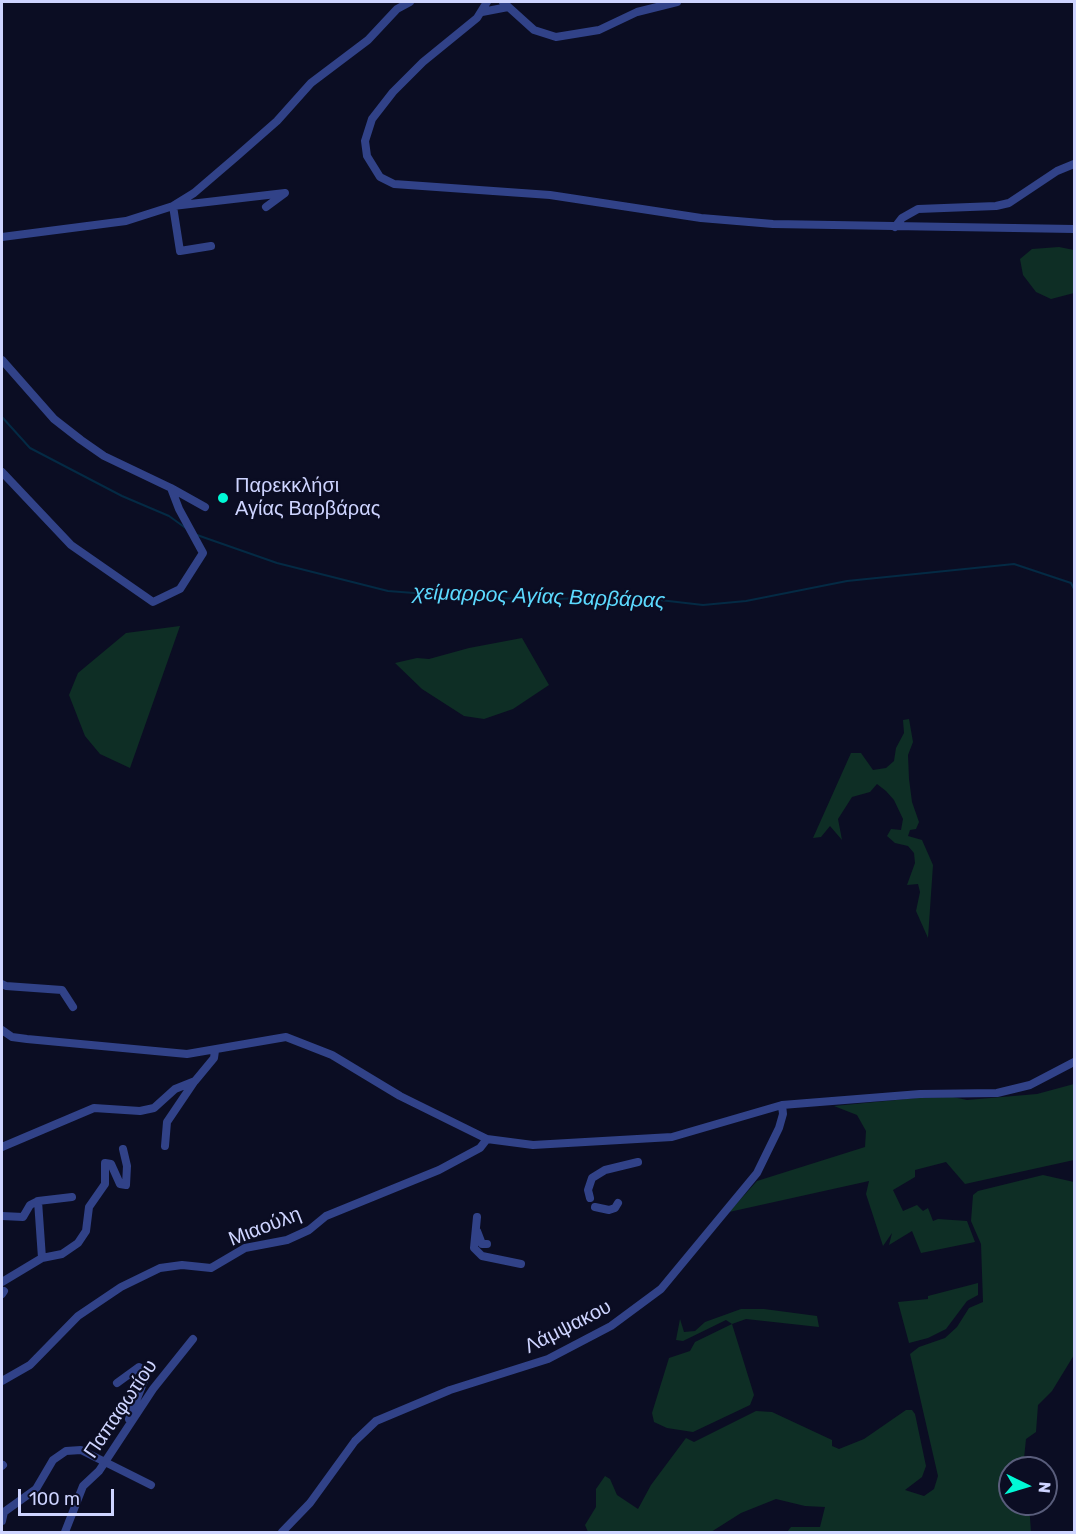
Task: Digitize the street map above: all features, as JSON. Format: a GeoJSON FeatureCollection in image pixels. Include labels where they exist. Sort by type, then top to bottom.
{"type":"FeatureCollection","features":[{"type":"Feature","properties":{"kind":"street"},"geometry":{"type":"LineString","coordinates":[[173,206],[194,193],[236,157],[277,121],[311,83],[368,40],[397,9],[410,2]]}},
{"type":"Feature","properties":{"kind":"street"},"geometry":{"type":"LineString","coordinates":[[482,12],[487,2]]}},
{"type":"Feature","properties":{"kind":"street"},"geometry":{"type":"LineString","coordinates":[[677,2],[637,12],[599,30],[556,37],[534,30],[505,4],[482,12],[423,62],[393,92],[372,119],[365,141],[367,156],[380,177],[394,184],[550,195],[701,218],[783,225],[1074,229]]}},
{"type":"Feature","properties":{"kind":"street"},"geometry":{"type":"LineString","coordinates":[[895,227],[902,218],[918,209],[996,206],[1009,203],[1057,171],[1074,164]]}},
{"type":"Feature","properties":{"kind":"street"},"geometry":{"type":"LineString","coordinates":[[2,237],[126,221],[173,206],[285,193],[266,207]]}},
{"type":"Feature","properties":{"kind":"street"},"geometry":{"type":"LineString","coordinates":[[173,206],[180,251],[212,246]]}},
{"type":"Feature","properties":{"kind":"street"},"geometry":{"type":"LineString","coordinates":[[2,360],[54,419],[81,440],[104,456],[205,507]]}},
{"type":"Feature","properties":{"kind":"street"},"geometry":{"type":"LineString","coordinates":[[2,472],[71,545],[153,602],[180,589],[203,553],[179,509],[171,488]]}},
{"type":"Feature","properties":{"kind":"street"},"geometry":{"type":"LineString","coordinates":[[2,984],[62,990],[73,1007]]}},
{"type":"Feature","properties":{"kind":"street"},"geometry":{"type":"LineString","coordinates":[[2,1030],[13,1037],[35,1040],[187,1054],[216,1051],[286,1037],[345,1061],[400,1096],[487,1139],[559,1145],[672,1137],[782,1105],[920,1094],[997,1093],[1030,1085],[1074,1062]]}},
{"type":"Feature","properties":{"kind":"street"},"geometry":{"type":"LineString","coordinates":[[165,1146],[166,1122],[214,1058],[216,1051]]}},
{"type":"Feature","properties":{"kind":"street"},"geometry":{"type":"LineString","coordinates":[[2,1147],[94,1108],[150,1110],[176,1089],[195,1081]]}},
{"type":"Feature","properties":{"kind":"street","name":"Λάμψακου"},"geometry":{"type":"LineString","coordinates":[[282,1533],[310,1503],[355,1441],[376,1421],[450,1390],[548,1359],[611,1326],[661,1289],[757,1173],[779,1128],[783,1114],[782,1105]]}},
{"type":"Feature","properties":{"kind":"street","name":"Μιαούλη"},"geometry":{"type":"LineString","coordinates":[[2,1381],[30,1365],[78,1316],[121,1287],[160,1268],[213,1267],[245,1248],[287,1240],[309,1230],[326,1216],[439,1170],[480,1148],[487,1139]]}},
{"type":"Feature","properties":{"kind":"street"},"geometry":{"type":"LineString","coordinates":[[2,1282],[42,1258],[62,1254],[81,1239],[86,1231],[89,1207],[105,1184],[106,1162],[111,1164],[121,1185],[126,1185],[127,1166],[123,1149]]}},
{"type":"Feature","properties":{"kind":"street"},"geometry":{"type":"LineString","coordinates":[[590,1198],[588,1190],[592,1178],[605,1170],[638,1162]]}},
{"type":"Feature","properties":{"kind":"street"},"geometry":{"type":"LineString","coordinates":[[2,1216],[23,1217],[30,1205],[38,1201],[72,1197]]}},
{"type":"Feature","properties":{"kind":"street"},"geometry":{"type":"LineString","coordinates":[[38,1201],[42,1258]]}},
{"type":"Feature","properties":{"kind":"street"},"geometry":{"type":"LineString","coordinates":[[595,1207],[609,1210],[615,1208],[618,1203]]}},
{"type":"Feature","properties":{"kind":"street"},"geometry":{"type":"LineString","coordinates":[[487,1244],[482,1244],[478,1235],[477,1217],[474,1248],[482,1256],[520,1264]]}},
{"type":"Feature","properties":{"kind":"street","name":"Παπαφωτίου"},"geometry":{"type":"LineString","coordinates":[[69,1531],[74,1505],[83,1486],[105,1462],[129,1423],[175,1359],[193,1339]]}},
{"type":"Feature","properties":{"kind":"street"},"geometry":{"type":"LineString","coordinates":[[117,1383],[139,1367],[147,1373],[129,1423]]}},
{"type":"Feature","properties":{"kind":"street"},"geometry":{"type":"LineString","coordinates":[[2,1521],[2,1515],[36,1489],[53,1460],[60,1453],[74,1449],[81,1450],[151,1485]]}},
{"type":"Feature","properties":{"kind":"green space"},"geometry":{"type":"Polygon","coordinates":[[[1059,247],[1074,250],[1074,293],[1051,299],[1036,292],[1023,275],[1020,259],[1032,249],[1059,247]]]}},
{"type":"Feature","properties":{"kind":"green space"},"geometry":{"type":"Polygon","coordinates":[[[180,626],[130,768],[100,754],[85,736],[69,695],[78,673],[126,633],[180,626]]]}},
{"type":"Feature","properties":{"kind":"green space"},"geometry":{"type":"Polygon","coordinates":[[[522,638],[549,685],[513,709],[484,719],[464,716],[422,689],[395,663],[417,658],[429,659],[469,648],[522,638]]]}},
{"type":"Feature","properties":{"kind":"green space"},"geometry":{"type":"Polygon","coordinates":[[[909,719],[913,742],[908,755],[909,779],[912,802],[919,822],[916,829],[910,830],[908,836],[922,840],[933,865],[928,938],[916,911],[920,892],[918,884],[907,885],[915,863],[914,853],[908,846],[895,843],[887,836],[891,829],[901,830],[903,819],[894,800],[886,791],[877,784],[870,792],[852,797],[838,819],[842,840],[830,826],[821,837],[813,838],[851,753],[861,753],[873,770],[886,768],[894,761],[896,748],[904,733],[903,720],[909,719]]]}},
{"type":"Feature","properties":{"kind":"green space"},"geometry":{"type":"Polygon","coordinates":[[[1074,1084],[1074,1160],[965,1184],[946,1162],[915,1170],[915,1177],[893,1190],[903,1211],[917,1205],[923,1211],[928,1208],[933,1221],[938,1219],[967,1221],[975,1242],[921,1253],[912,1231],[889,1245],[892,1233],[883,1246],[866,1194],[869,1181],[729,1212],[757,1181],[865,1147],[866,1131],[857,1115],[834,1106],[917,1098],[953,1097],[967,1100],[1037,1094],[1074,1084]]]}},
{"type":"Feature","properties":{"kind":"green space"},"geometry":{"type":"Polygon","coordinates":[[[1043,1175],[1074,1182],[1074,1355],[1052,1391],[1038,1405],[1036,1432],[1026,1439],[1024,1456],[998,1456],[998,1516],[1030,1516],[1031,1532],[787,1532],[791,1527],[820,1527],[825,1507],[805,1506],[776,1499],[741,1513],[711,1532],[588,1532],[585,1525],[596,1507],[596,1489],[605,1476],[610,1479],[617,1495],[638,1509],[651,1485],[686,1438],[694,1442],[756,1411],[772,1412],[832,1440],[832,1446],[839,1449],[864,1439],[906,1410],[912,1410],[915,1414],[926,1466],[922,1477],[905,1490],[924,1496],[934,1489],[938,1476],[910,1354],[919,1347],[945,1338],[957,1327],[969,1308],[983,1302],[981,1244],[971,1221],[973,1195],[978,1191],[1043,1175]]]}},
{"type":"Feature","properties":{"kind":"green space"},"geometry":{"type":"Polygon","coordinates":[[[978,1283],[978,1295],[967,1301],[946,1329],[928,1338],[909,1343],[898,1302],[928,1299],[928,1296],[978,1283]]]}},
{"type":"Feature","properties":{"kind":"green space"},"geometry":{"type":"Polygon","coordinates":[[[741,1309],[764,1309],[817,1316],[819,1327],[746,1319],[732,1324],[726,1320],[683,1341],[676,1340],[680,1319],[684,1332],[695,1331],[705,1322],[741,1309]]]}},
{"type":"Feature","properties":{"kind":"green space"},"geometry":{"type":"Polygon","coordinates":[[[732,1324],[754,1395],[750,1405],[693,1432],[667,1428],[654,1422],[652,1413],[669,1358],[690,1351],[695,1342],[732,1324]]]}},
{"type":"Feature","properties":{"kind":"waterway","name":"χείμαρρος Αγίας Βαρβάρας"},"geometry":{"type":"LineString","coordinates":[[2,417],[30,448],[122,496],[169,516],[187,529]]}},
{"type":"Feature","properties":{"kind":"waterway","name":"χείμαρρος Αγίας Βαρβάρας"},"geometry":{"type":"LineString","coordinates":[[197,535],[277,563],[388,591],[479,598],[557,599],[625,596],[703,605],[746,601],[847,581],[1014,564],[1071,583],[1074,589]]}},
{"type":"Feature","properties":{"kind":"place","name":"Παρεκκλήσι Αγίας Βαρβάρας"},"geometry":{"type":"Point","coordinates":[223,498]}}]}
